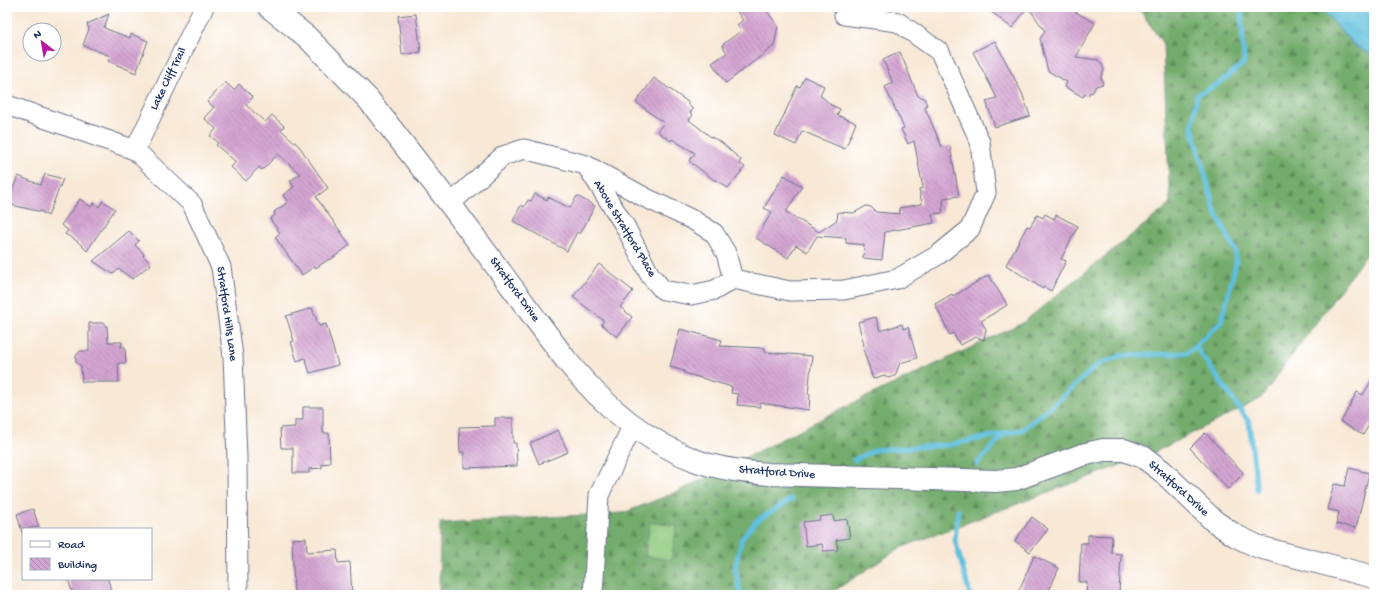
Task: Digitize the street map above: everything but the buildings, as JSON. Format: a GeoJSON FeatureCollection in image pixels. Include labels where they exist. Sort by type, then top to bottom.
{"type":"FeatureCollection","features":[{"type":"Feature","properties":{"kind":"street","name":"Lake Cliff Trail"},"geometry":{"type":"LineString","coordinates":[[135,150],[204,7]]}},
{"type":"Feature","properties":{"kind":"street","name":"Stratford Drive"},"geometry":{"type":"LineString","coordinates":[[269,7],[307,37],[368,99],[450,204],[566,360],[586,384],[609,406],[633,425],[665,446],[697,461],[736,471],[768,474],[996,481],[1016,479],[1103,450],[1124,450],[1142,458],[1162,472],[1203,511],[1236,536],[1259,547],[1374,577]]}},
{"type":"Feature","properties":{"kind":"street"},"geometry":{"type":"LineString","coordinates":[[732,279],[790,291],[844,290],[897,279],[938,255],[970,229],[986,193],[980,142],[940,52],[898,22],[844,15]]}},
{"type":"Feature","properties":{"kind":"street","name":"Stratford Hills Lane"},"geometry":{"type":"LineString","coordinates":[[7,105],[135,150],[192,204],[221,267],[233,356],[237,458],[238,595]]}},
{"type":"Feature","properties":{"kind":"street","name":"Above Stratford Place"},"geometry":{"type":"LineString","coordinates":[[450,204],[503,156],[524,149],[586,166],[646,198],[693,220],[714,233],[726,253],[732,279],[715,290],[691,295],[663,290],[650,275],[625,226],[586,166]]}},
{"type":"Feature","properties":{"kind":"street"},"geometry":{"type":"LineString","coordinates":[[593,595],[599,495],[633,425]]}},
{"type":"Feature","properties":{"kind":"green space"},"geometry":{"type":"Polygon","coordinates":[[[1138,7],[1319,7],[1355,46],[1374,56],[1374,244],[1260,399],[1153,453],[900,548],[828,595],[439,595],[440,523],[623,513],[679,491],[849,405],[1021,324],[1170,204],[1163,44],[1138,7]]]}},
{"type":"Feature","properties":{"kind":"green space"},"geometry":{"type":"Polygon","coordinates":[[[650,522],[677,526],[671,560],[645,556],[650,522]]]}},
{"type":"Feature","properties":{"kind":"water"},"geometry":{"type":"Polygon","coordinates":[[[1319,7],[1374,7],[1374,56],[1355,46],[1319,7]]]}},
{"type":"Feature","properties":{"kind":"waterway"},"geometry":{"type":"LineString","coordinates":[[854,460],[875,450],[949,445],[1022,430],[1054,404],[1097,365],[1120,356],[1187,353],[1221,322],[1236,263],[1235,250],[1215,211],[1192,127],[1197,95],[1218,84],[1244,63],[1241,7]]}},
{"type":"Feature","properties":{"kind":"waterway"},"geometry":{"type":"LineString","coordinates":[[1195,346],[1249,422],[1257,490]]}},
{"type":"Feature","properties":{"kind":"waterway"},"geometry":{"type":"LineString","coordinates":[[977,464],[1004,434]]}},
{"type":"Feature","properties":{"kind":"waterway"},"geometry":{"type":"LineString","coordinates":[[741,595],[735,568],[742,538],[756,521],[792,499]]}},
{"type":"Feature","properties":{"kind":"waterway"},"geometry":{"type":"LineString","coordinates":[[958,510],[955,540],[970,595]]}}]}
